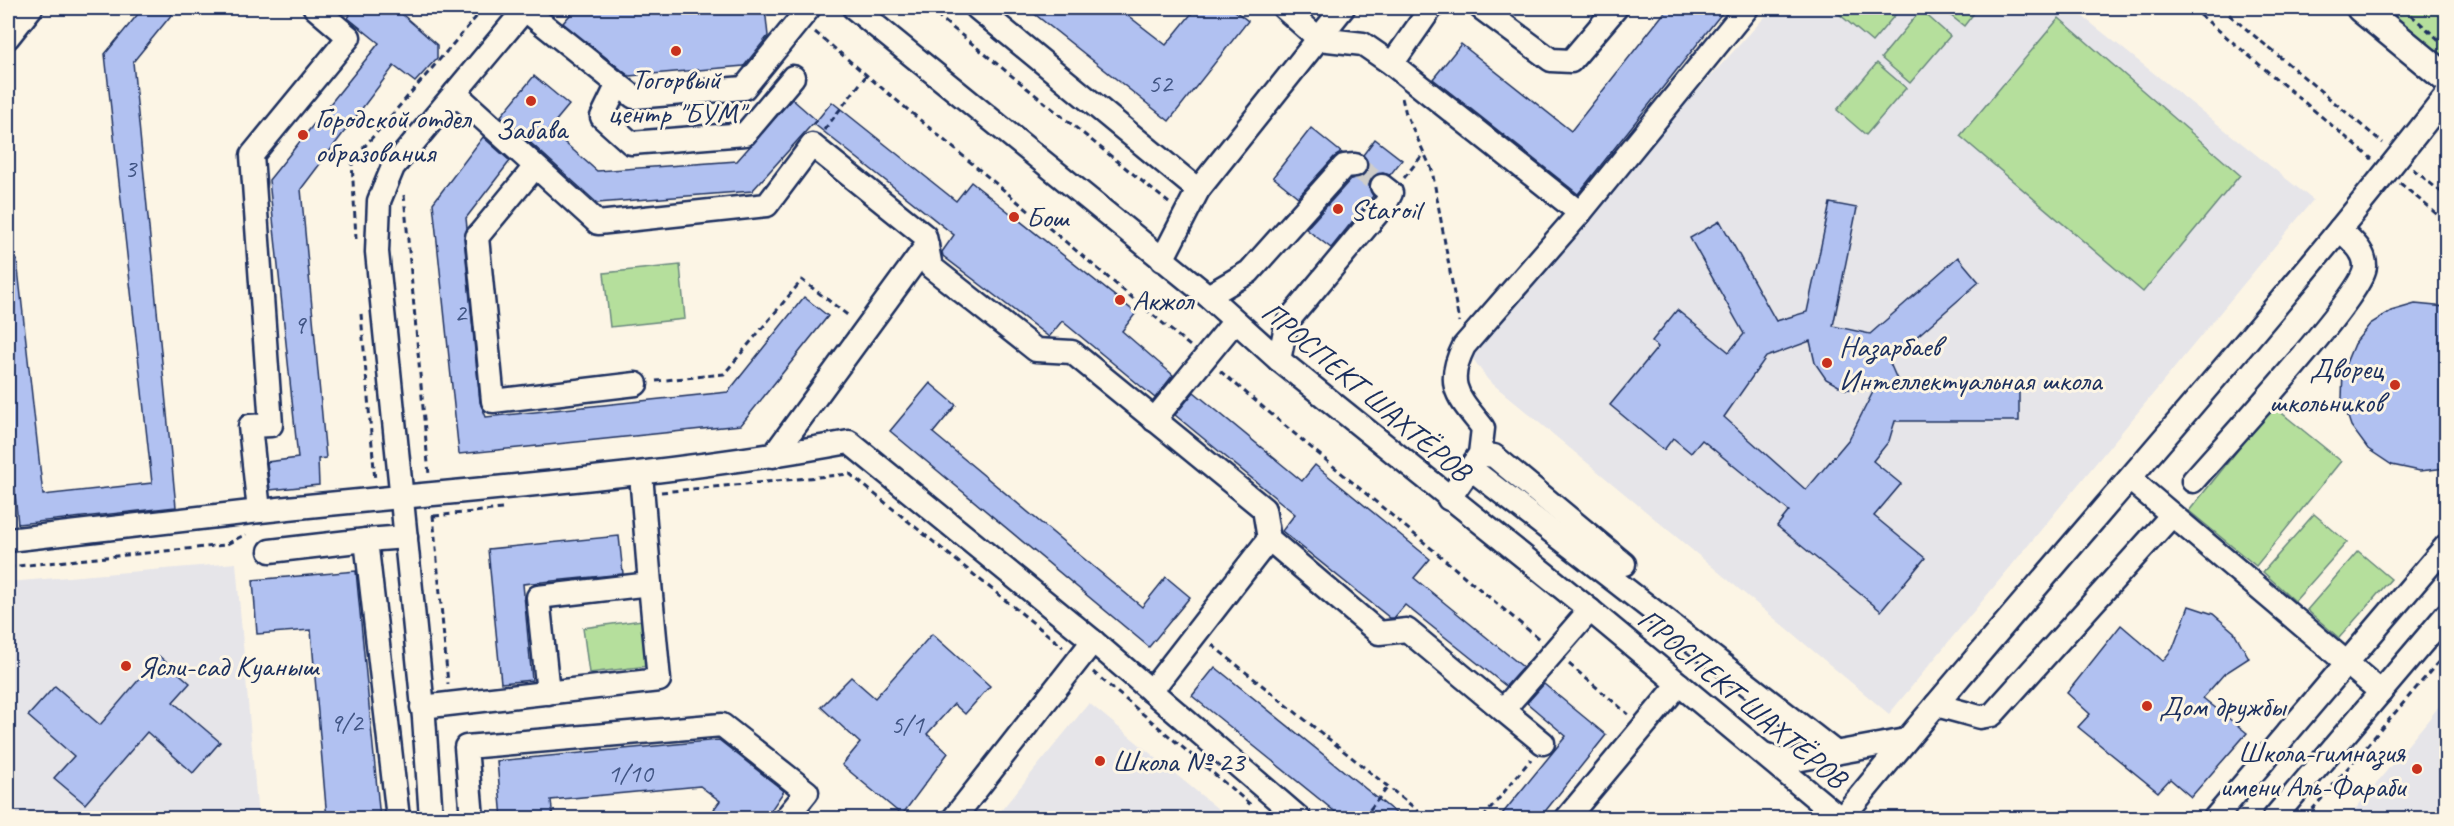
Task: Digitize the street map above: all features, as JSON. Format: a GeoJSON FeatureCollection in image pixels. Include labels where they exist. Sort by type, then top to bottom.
{"type":"FeatureCollection","features":[{"type":"Feature","properties":{"kind":"main road"},"geometry":{"type":"LineString","coordinates":[[2361,8],[2446,78]]}},
{"type":"Feature","properties":{"kind":"street"},"geometry":{"type":"LineString","coordinates":[[8,36],[31,8]]}},
{"type":"Feature","properties":{"kind":"street"},"geometry":{"type":"LineString","coordinates":[[258,522],[250,426],[271,425],[252,155],[349,37],[315,8]]}},
{"type":"Feature","properties":{"kind":"street"},"geometry":{"type":"LineString","coordinates":[[431,819],[406,537],[377,252],[379,201],[393,167],[525,8],[634,97],[744,88],[804,14]]}},
{"type":"Feature","properties":{"kind":"street","name":"ПРОСПЕКТ ШАХТЁРОВ"},"geometry":{"type":"LineString","coordinates":[[854,8],[1208,296],[1279,360],[1449,499],[1590,610],[1841,819]]}},
{"type":"Feature","properties":{"kind":"street"},"geometry":{"type":"LineString","coordinates":[[977,8],[1198,190]]}},
{"type":"Feature","properties":{"kind":"street"},"geometry":{"type":"LineString","coordinates":[[1284,8],[1319,39],[1363,44],[1392,64],[1580,213]]}},
{"type":"Feature","properties":{"kind":"street"},"geometry":{"type":"LineString","coordinates":[[1162,260],[1198,190],[1343,8]]}},
{"type":"Feature","properties":{"kind":"street"},"geometry":{"type":"LineString","coordinates":[[1392,64],[1431,8]]}},
{"type":"Feature","properties":{"kind":"street"},"geometry":{"type":"LineString","coordinates":[[1481,8],[1551,60],[1560,62],[1571,62],[1616,8]]}},
{"type":"Feature","properties":{"kind":"street"},"geometry":{"type":"LineString","coordinates":[[1449,499],[1475,461],[1484,428],[1457,395],[1454,367],[1464,346],[1580,213],[1747,8]]}},
{"type":"Feature","properties":{"kind":"street"},"geometry":{"type":"LineString","coordinates":[[618,84],[602,117],[631,143],[745,134],[793,77]]}},
{"type":"Feature","properties":{"kind":"street"},"geometry":{"type":"LineString","coordinates":[[455,93],[534,168],[598,223],[767,205],[812,145],[925,236],[931,267],[1036,350],[1072,352],[1263,509],[1269,540],[1379,633],[1407,630],[1543,743]]}},
{"type":"Feature","properties":{"kind":"street"},"geometry":{"type":"LineString","coordinates":[[1841,819],[2130,480],[2340,229],[2446,96]]}},
{"type":"Feature","properties":{"kind":"street"},"geometry":{"type":"LineString","coordinates":[[1208,296],[1249,272],[1344,166],[1355,165]]}},
{"type":"Feature","properties":{"kind":"street"},"geometry":{"type":"LineString","coordinates":[[534,168],[477,237],[493,400],[636,384]]}},
{"type":"Feature","properties":{"kind":"street"},"geometry":{"type":"LineString","coordinates":[[1279,360],[1286,326],[1292,316],[1386,203],[1386,190]]}},
{"type":"Feature","properties":{"kind":"street"},"geometry":{"type":"LineString","coordinates":[[2193,481],[2296,364],[2360,284],[2366,267],[2362,253],[2340,229]]}},
{"type":"Feature","properties":{"kind":"street"},"geometry":{"type":"LineString","coordinates":[[773,456],[927,245]]}},
{"type":"Feature","properties":{"kind":"street"},"geometry":{"type":"LineString","coordinates":[[1154,420],[1235,321]]}},
{"type":"Feature","properties":{"kind":"street"},"geometry":{"type":"LineString","coordinates":[[8,540],[258,522],[401,498],[429,509],[641,484],[849,442],[1093,641],[1299,819]]}},
{"type":"Feature","properties":{"kind":"street"},"geometry":{"type":"LineString","coordinates":[[1475,461],[1494,456],[1623,564]]}},
{"type":"Feature","properties":{"kind":"street"},"geometry":{"type":"LineString","coordinates":[[1475,461],[1836,753]]}},
{"type":"Feature","properties":{"kind":"street"},"geometry":{"type":"LineString","coordinates":[[2130,480],[2381,692]]}},
{"type":"Feature","properties":{"kind":"street"},"geometry":{"type":"LineString","coordinates":[[422,707],[660,680],[641,484]]}},
{"type":"Feature","properties":{"kind":"street"},"geometry":{"type":"LineString","coordinates":[[1936,705],[1980,717],[1992,715],[2172,515]]}},
{"type":"Feature","properties":{"kind":"street"},"geometry":{"type":"LineString","coordinates":[[270,551],[406,537]]}},
{"type":"Feature","properties":{"kind":"street"},"geometry":{"type":"LineString","coordinates":[[366,540],[398,819]]}},
{"type":"Feature","properties":{"kind":"street"},"geometry":{"type":"LineString","coordinates":[[1151,691],[1269,540]]}},
{"type":"Feature","properties":{"kind":"street"},"geometry":{"type":"LineString","coordinates":[[2215,819],[2446,546]]}},
{"type":"Feature","properties":{"kind":"street"},"geometry":{"type":"LineString","coordinates":[[548,693],[538,597],[650,584]]}},
{"type":"Feature","properties":{"kind":"street"},"geometry":{"type":"LineString","coordinates":[[1503,710],[1590,610]]}},
{"type":"Feature","properties":{"kind":"street"},"geometry":{"type":"LineString","coordinates":[[2274,819],[2446,615]]}},
{"type":"Feature","properties":{"kind":"street"},"geometry":{"type":"LineString","coordinates":[[954,819],[1093,641]]}},
{"type":"Feature","properties":{"kind":"street"},"geometry":{"type":"LineString","coordinates":[[1567,819],[1679,684]]}},
{"type":"Feature","properties":{"kind":"street"},"geometry":{"type":"LineString","coordinates":[[472,819],[466,747],[722,725],[807,792],[786,819]]}},
{"type":"Feature","properties":{"kind":"street"},"geometry":{"type":"LineString","coordinates":[[1761,753],[1781,761],[1906,740]]}},
{"type":"Feature","properties":{"kind":"path"},"geometry":{"type":"LineString","coordinates":[[928,8],[1185,215]]}},
{"type":"Feature","properties":{"kind":"path"},"geometry":{"type":"LineString","coordinates":[[2192,8],[2393,164],[2446,196]]}},
{"type":"Feature","properties":{"kind":"path"},"geometry":{"type":"LineString","coordinates":[[2221,8],[2393,164],[2446,222]]}},
{"type":"Feature","properties":{"kind":"path"},"geometry":{"type":"LineString","coordinates":[[2403,8],[2446,45]]}},
{"type":"Feature","properties":{"kind":"path"},"geometry":{"type":"LineString","coordinates":[[804,14],[866,76],[1643,727]]}},
{"type":"Feature","properties":{"kind":"path"},"geometry":{"type":"LineString","coordinates":[[1392,64],[1406,114],[1432,170],[1464,346]]}},
{"type":"Feature","properties":{"kind":"path"},"geometry":{"type":"LineString","coordinates":[[812,145],[866,76]]}},
{"type":"Feature","properties":{"kind":"path"},"geometry":{"type":"LineString","coordinates":[[1386,190],[1425,153]]}},
{"type":"Feature","properties":{"kind":"path"},"geometry":{"type":"LineString","coordinates":[[403,184],[429,509],[450,704]]}},
{"type":"Feature","properties":{"kind":"path"},"geometry":{"type":"LineString","coordinates":[[636,384],[724,374],[802,280],[865,329]]}},
{"type":"Feature","properties":{"kind":"path"},"geometry":{"type":"LineString","coordinates":[[641,484],[850,474],[1078,660],[1257,811]]}},
{"type":"Feature","properties":{"kind":"path"},"geometry":{"type":"LineString","coordinates":[[429,509],[512,508]]}},
{"type":"Feature","properties":{"kind":"path"},"geometry":{"type":"LineString","coordinates":[[8,567],[225,545],[246,534],[258,522]]}},
{"type":"Feature","properties":{"kind":"path"},"geometry":{"type":"LineString","coordinates":[[1196,633],[1427,819]]}},
{"type":"Feature","properties":{"kind":"path"},"geometry":{"type":"LineString","coordinates":[[2305,819],[2446,653]]}},
{"type":"Feature","properties":{"kind":"path"},"geometry":{"type":"LineString","coordinates":[[1484,819],[1543,743]]}},
{"type":"Feature","properties":{"kind":"path"},"geometry":{"type":"LineString","coordinates":[[1363,819],[1388,787]]}},
{"type":"Feature","properties":{"kind":"shaded area","name":"Назарбаев Интеллектуальная школа"},"geometry":{"type":"Polygon","coordinates":[[[1773,8],[2072,8],[2313,200],[1889,714],[1488,380],[1464,346],[1773,8]]]}},
{"type":"Feature","properties":{"kind":"shaded area","name":"Ясли-сад Куаныш"},"geometry":{"type":"Polygon","coordinates":[[[236,563],[258,818],[8,818],[8,582],[236,563]]]}},
{"type":"Feature","properties":{"kind":"shaded area","name":"Школа-гимназия имени Аль-Фараби"},"geometry":{"type":"Polygon","coordinates":[[[2446,697],[2446,818],[2348,818],[2429,719],[2446,697]]]}},
{"type":"Feature","properties":{"kind":"shaded area","name":"Школа № 23"},"geometry":{"type":"Polygon","coordinates":[[[1089,703],[1229,818],[995,818],[1089,703]]]}},
{"type":"Feature","properties":{"kind":"green space"},"geometry":{"type":"Polygon","coordinates":[[[1832,8],[1901,8],[1872,42],[1832,8]]]}},
{"type":"Feature","properties":{"kind":"green space"},"geometry":{"type":"Polygon","coordinates":[[[1941,8],[1978,8],[1964,26],[1941,8]]]}},
{"type":"Feature","properties":{"kind":"green space"},"geometry":{"type":"Polygon","coordinates":[[[2374,8],[2446,8],[2446,68],[2374,8]]]}},
{"type":"Feature","properties":{"kind":"green space"},"geometry":{"type":"Polygon","coordinates":[[[1921,10],[1950,36],[1910,83],[1881,58],[1921,10]]]}},
{"type":"Feature","properties":{"kind":"green space"},"geometry":{"type":"Polygon","coordinates":[[[2059,18],[2240,175],[2143,292],[1960,136],[2059,18]]]}},
{"type":"Feature","properties":{"kind":"green space"},"geometry":{"type":"Polygon","coordinates":[[[1877,63],[1906,88],[1866,135],[1837,110],[1877,63]]]}},
{"type":"Feature","properties":{"kind":"green space"},"geometry":{"type":"Polygon","coordinates":[[[680,265],[685,319],[610,327],[604,273],[680,265]]]}},
{"type":"Feature","properties":{"kind":"green space"},"geometry":{"type":"Polygon","coordinates":[[[2273,406],[2341,461],[2256,566],[2189,511],[2273,406]]]}},
{"type":"Feature","properties":{"kind":"green space"},"geometry":{"type":"Polygon","coordinates":[[[2314,514],[2347,542],[2295,601],[2263,572],[2314,514]]]}},
{"type":"Feature","properties":{"kind":"green space"},"geometry":{"type":"Polygon","coordinates":[[[2358,551],[2391,579],[2339,638],[2307,610],[2358,551]]]}},
{"type":"Feature","properties":{"kind":"green space"},"geometry":{"type":"Polygon","coordinates":[[[642,620],[648,666],[589,673],[583,628],[642,620]]]}},
{"type":"Feature","properties":{"kind":"building"},"geometry":{"type":"Polygon","coordinates":[[[143,8],[177,8],[133,62],[176,507],[18,524],[8,424],[8,260],[17,260],[43,495],[152,483],[105,54],[143,8]]]}},
{"type":"Feature","properties":{"kind":"building"},"geometry":{"type":"Polygon","coordinates":[[[345,8],[395,8],[437,45],[437,58],[415,82],[394,66],[301,189],[326,458],[318,459],[319,485],[270,490],[267,462],[298,458],[269,180],[379,43],[348,18],[350,15],[345,8]]]}},
{"type":"Feature","properties":{"kind":"building","name":"Тогорвый центр \"БУМ\""},"geometry":{"type":"Polygon","coordinates":[[[576,8],[765,8],[768,36],[744,66],[629,76],[563,23],[576,8]]]}},
{"type":"Feature","properties":{"kind":"building"},"geometry":{"type":"Polygon","coordinates":[[[1027,8],[1118,8],[1166,45],[1196,8],[1231,8],[1248,21],[1169,121],[1027,8]]]}},
{"type":"Feature","properties":{"kind":"building"},"geometry":{"type":"Polygon","coordinates":[[[1668,8],[1726,8],[1578,194],[1433,79],[1461,44],[1571,131],[1668,8]]]}},
{"type":"Feature","properties":{"kind":"building"},"geometry":{"type":"Polygon","coordinates":[[[534,76],[569,105],[549,129],[597,171],[737,161],[792,99],[816,120],[752,191],[597,203],[501,116],[534,76]]]}},
{"type":"Feature","properties":{"kind":"building"},"geometry":{"type":"Polygon","coordinates":[[[832,102],[956,201],[971,182],[1136,313],[1122,331],[1173,375],[1155,398],[1062,321],[1049,337],[943,256],[942,252],[954,235],[814,124],[832,102]]]}},
{"type":"Feature","properties":{"kind":"building"},"geometry":{"type":"Polygon","coordinates":[[[1311,128],[1342,153],[1334,157],[1298,197],[1273,177],[1311,128]]]}},
{"type":"Feature","properties":{"kind":"building"},"geometry":{"type":"Polygon","coordinates":[[[483,137],[510,161],[466,218],[467,228],[464,238],[480,402],[486,417],[728,392],[804,297],[828,316],[741,425],[459,454],[433,203],[483,137]]]}},
{"type":"Feature","properties":{"kind":"building"},"geometry":{"type":"Polygon","coordinates":[[[1375,139],[1402,160],[1390,175],[1383,173],[1372,177],[1369,185],[1373,196],[1331,248],[1306,229],[1351,179],[1362,176],[1367,171],[1368,163],[1363,155],[1375,139]]]}},
{"type":"Feature","properties":{"kind":"building"},"geometry":{"type":"Polygon","coordinates":[[[1830,203],[1857,208],[1833,326],[1870,334],[1958,257],[1979,282],[1889,361],[1899,384],[2019,384],[2019,421],[1895,421],[1889,441],[1873,461],[1901,484],[1874,516],[1925,558],[1881,611],[1777,526],[1789,511],[1702,440],[1691,453],[1673,438],[1664,450],[1610,405],[1658,347],[1652,341],[1677,310],[1729,352],[1744,334],[1690,238],[1720,221],[1776,321],[1807,312],[1830,203]],[[1810,341],[1766,357],[1724,417],[1806,490],[1849,439],[1874,390],[1844,389],[1826,379],[1815,363],[1810,341]]]}},
{"type":"Feature","properties":{"kind":"building","name":"Дворец школьников"},"geometry":{"type":"Polygon","coordinates":[[[2415,304],[2446,307],[2446,468],[2420,471],[2392,465],[2368,449],[2351,426],[2342,399],[2343,370],[2354,344],[2370,324],[2391,311],[2415,304]]]}},
{"type":"Feature","properties":{"kind":"building"},"geometry":{"type":"Polygon","coordinates":[[[930,383],[956,405],[933,433],[1142,607],[1166,577],[1190,597],[1149,647],[890,431],[930,383]]]}},
{"type":"Feature","properties":{"kind":"building"},"geometry":{"type":"Polygon","coordinates":[[[1194,392],[1302,481],[1315,465],[1430,559],[1414,578],[1523,667],[1506,686],[1405,605],[1394,618],[1390,618],[1282,531],[1295,514],[1175,415],[1194,392]]]}},
{"type":"Feature","properties":{"kind":"building"},"geometry":{"type":"Polygon","coordinates":[[[619,536],[623,574],[523,584],[532,680],[501,683],[488,549],[619,536]]]}},
{"type":"Feature","properties":{"kind":"building"},"geometry":{"type":"Polygon","coordinates":[[[356,571],[380,819],[327,819],[311,630],[257,634],[253,580],[356,571]]]}},
{"type":"Feature","properties":{"kind":"building","name":"Дом дружбы"},"geometry":{"type":"Polygon","coordinates":[[[2189,606],[2213,614],[2234,632],[2249,658],[2224,674],[2203,698],[2247,733],[2191,797],[2170,779],[2158,792],[2078,727],[2090,714],[2067,693],[2121,625],[2163,661],[2173,648],[2189,606]]]}},
{"type":"Feature","properties":{"kind":"building"},"geometry":{"type":"Polygon","coordinates":[[[932,634],[990,686],[965,714],[954,704],[927,734],[948,753],[902,815],[842,765],[860,743],[821,707],[851,677],[875,698],[932,634]]]}},
{"type":"Feature","properties":{"kind":"building"},"geometry":{"type":"Polygon","coordinates":[[[159,656],[190,683],[173,702],[220,742],[193,773],[147,732],[85,804],[54,778],[74,756],[28,716],[55,686],[100,725],[159,656]]]}},
{"type":"Feature","properties":{"kind":"building"},"geometry":{"type":"Polygon","coordinates":[[[1215,667],[1403,819],[1344,819],[1192,696],[1215,667]]]}},
{"type":"Feature","properties":{"kind":"building"},"geometry":{"type":"Polygon","coordinates":[[[1544,684],[1606,735],[1539,819],[1498,819],[1566,736],[1527,703],[1544,684]]]}},
{"type":"Feature","properties":{"kind":"building"},"geometry":{"type":"Polygon","coordinates":[[[719,740],[784,791],[765,819],[728,819],[714,809],[720,801],[700,786],[551,800],[553,819],[502,819],[497,761],[719,740]]]}},
{"type":"Feature","properties":{"kind":"tunnel"},"geometry":{"type":"LineString","coordinates":[[1355,165],[1382,186]]}},
{"type":"Feature","properties":{"kind":"place","name":"Тогорвый центр \"БУМ\""},"geometry":{"type":"Point","coordinates":[676,51]}},
{"type":"Feature","properties":{"kind":"place","name":"Забава"},"geometry":{"type":"Point","coordinates":[531,101]}},
{"type":"Feature","properties":{"kind":"place","name":"Городской отдел образования"},"geometry":{"type":"Point","coordinates":[303,135]}},
{"type":"Feature","properties":{"kind":"place","name":"Staroil"},"geometry":{"type":"Point","coordinates":[1338,209]}},
{"type":"Feature","properties":{"kind":"place","name":"Бош"},"geometry":{"type":"Point","coordinates":[1014,217]}},
{"type":"Feature","properties":{"kind":"place","name":"Акжол"},"geometry":{"type":"Point","coordinates":[1120,300]}},
{"type":"Feature","properties":{"kind":"place","name":"Назарбаев Интеллектуальная школа"},"geometry":{"type":"Point","coordinates":[1827,363]}},
{"type":"Feature","properties":{"kind":"place","name":"Дворец школьников"},"geometry":{"type":"Point","coordinates":[2395,385]}},
{"type":"Feature","properties":{"kind":"place","name":"Ясли-сад Куаныш"},"geometry":{"type":"Point","coordinates":[126,666]}},
{"type":"Feature","properties":{"kind":"place","name":"Дом дружбы"},"geometry":{"type":"Point","coordinates":[2147,706]}},
{"type":"Feature","properties":{"kind":"place","name":"Школа № 23"},"geometry":{"type":"Point","coordinates":[1100,761]}},
{"type":"Feature","properties":{"kind":"place","name":"Школа-гимназия имени Аль-Фараби"},"geometry":{"type":"Point","coordinates":[2417,769]}}]}
